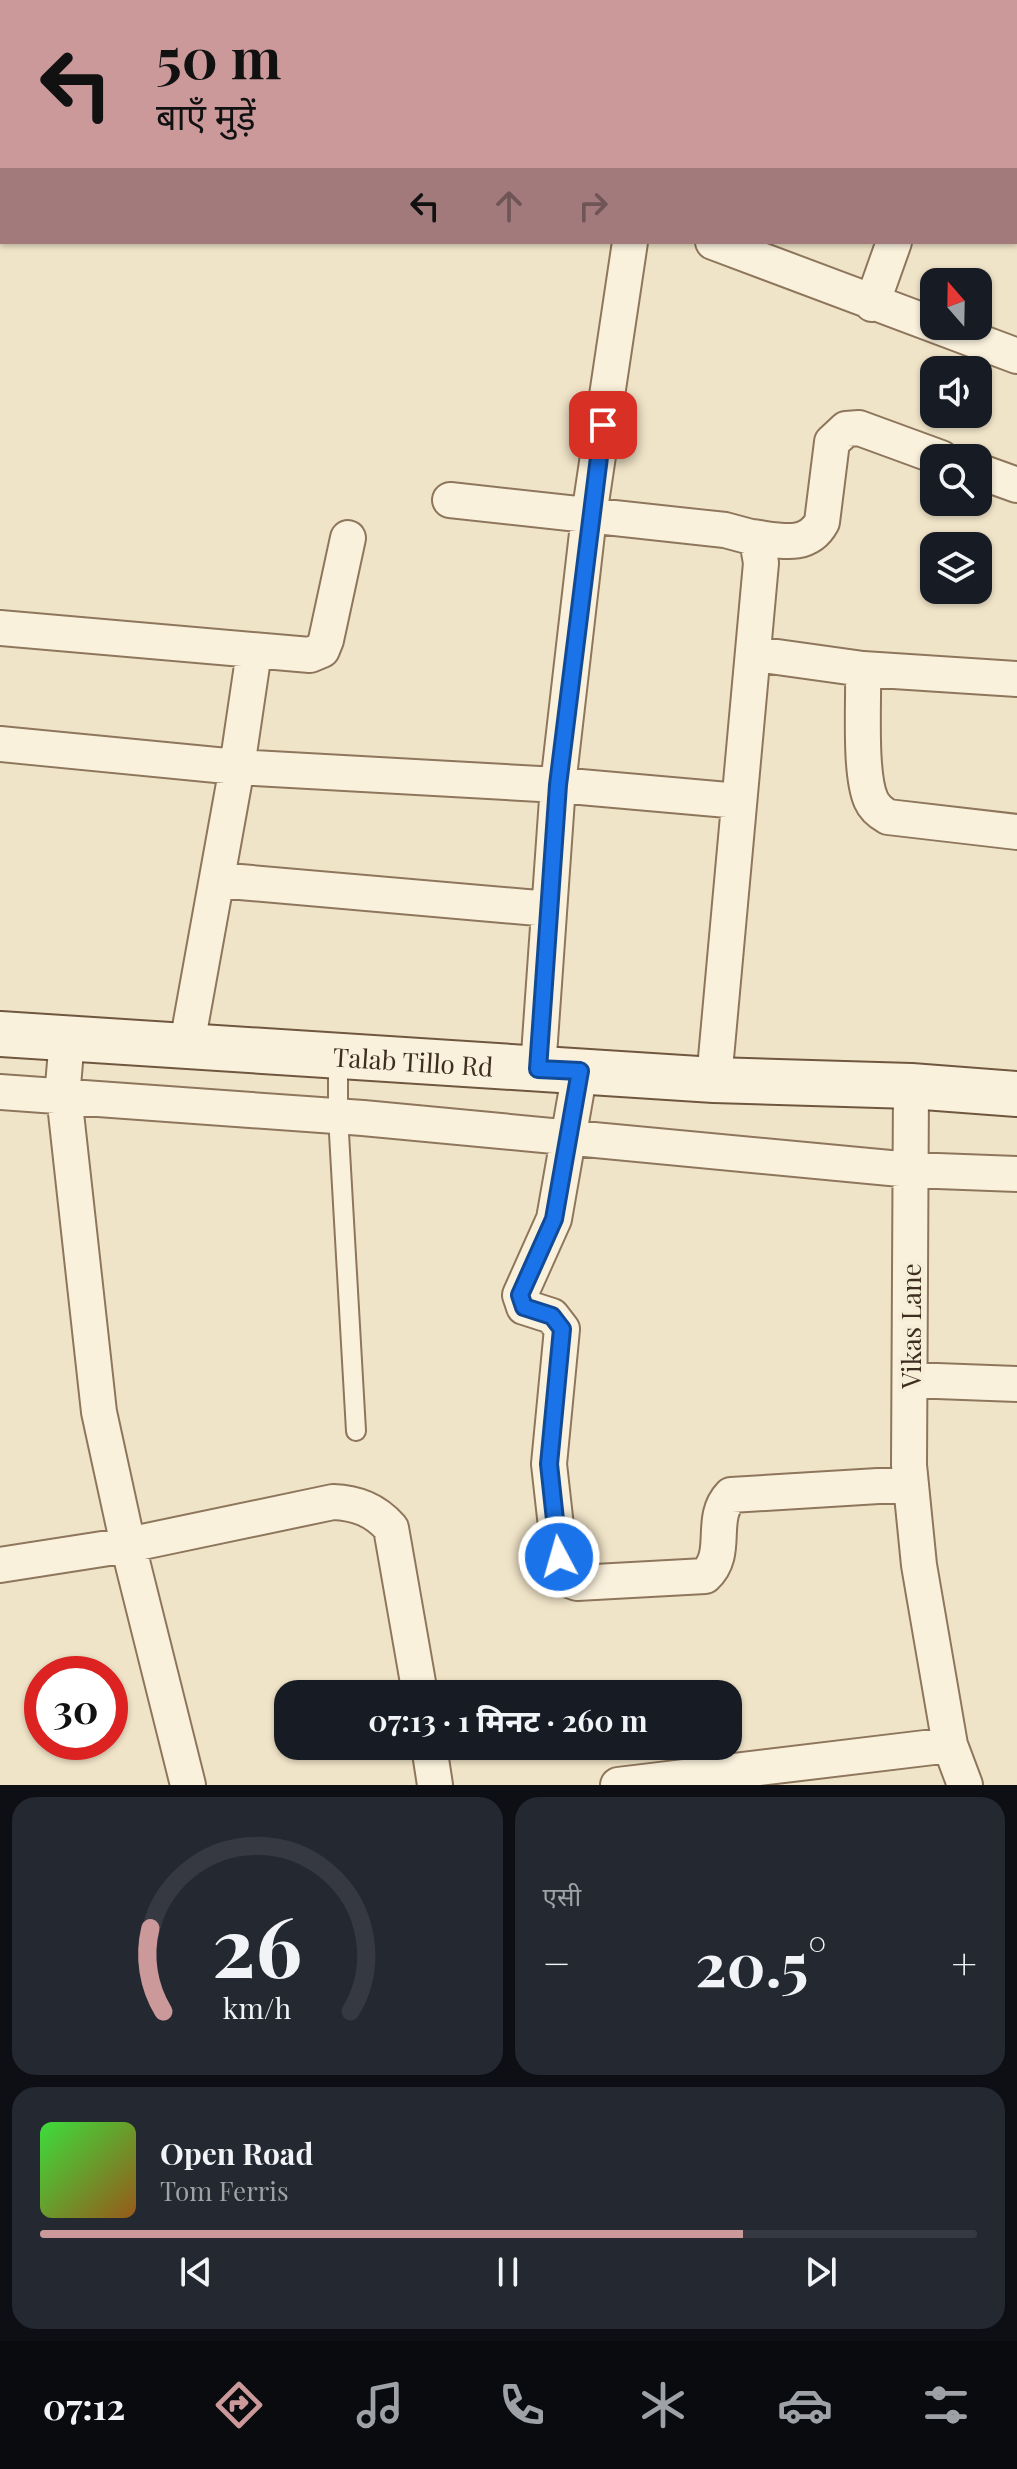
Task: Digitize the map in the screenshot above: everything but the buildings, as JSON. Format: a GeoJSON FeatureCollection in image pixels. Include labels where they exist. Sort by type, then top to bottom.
{"type":"FeatureCollection","features":[{"type":"Feature","properties":{"kind":"main road","name":"Talab Tillo Rd"},"geometry":{"type":"LineString","coordinates":[[0,1034],[64,1072],[187,1044],[338,1091],[567,1100],[714,1080],[911,1129],[1017,1094]]}},
{"type":"Feature","properties":{"kind":"street"},"geometry":{"type":"LineString","coordinates":[[630,244],[589,516],[558,785],[549,909],[567,1100],[554,1219],[520,1295],[524,1307],[552,1316],[562,1329],[549,1464],[561,1571],[566,1579],[577,1583],[705,1576],[714,1568],[719,1552],[718,1515],[731,1495],[911,1484]]}},
{"type":"Feature","properties":{"kind":"street"},"geometry":{"type":"LineString","coordinates":[[718,244],[1017,356]]}},
{"type":"Feature","properties":{"kind":"street"},"geometry":{"type":"LineString","coordinates":[[872,304],[893,244]]}},
{"type":"Feature","properties":{"kind":"street"},"geometry":{"type":"LineString","coordinates":[[450,500],[725,530],[751,537],[794,542],[816,533],[822,522],[832,442],[846,429],[859,428],[920,450]]}},
{"type":"Feature","properties":{"kind":"street"},"geometry":{"type":"LineString","coordinates":[[992,476],[1017,485]]}},
{"type":"Feature","properties":{"kind":"street"},"geometry":{"type":"LineString","coordinates":[[714,1080],[739,801],[756,654],[761,563],[758,546],[751,537]]}},
{"type":"Feature","properties":{"kind":"street"},"geometry":{"type":"LineString","coordinates":[[0,628],[310,655],[322,650],[348,538]]}},
{"type":"Feature","properties":{"kind":"street"},"geometry":{"type":"LineString","coordinates":[[187,1044],[237,767],[254,652]]}},
{"type":"Feature","properties":{"kind":"street"},"geometry":{"type":"LineString","coordinates":[[756,654],[863,669],[1017,679]]}},
{"type":"Feature","properties":{"kind":"street"},"geometry":{"type":"LineString","coordinates":[[863,669],[866,781],[871,801],[879,811],[888,817],[904,820],[1017,832]]}},
{"type":"Feature","properties":{"kind":"street"},"geometry":{"type":"LineString","coordinates":[[0,744],[237,767],[558,785],[739,801]]}},
{"type":"Feature","properties":{"kind":"street"},"geometry":{"type":"LineString","coordinates":[[217,880],[549,909]]}},
{"type":"Feature","properties":{"kind":"street"},"geometry":{"type":"LineString","coordinates":[[64,1072],[99,1412],[128,1545],[188,1785]]}},
{"type":"Feature","properties":{"kind":"street"},"geometry":{"type":"LineString","coordinates":[[0,1092],[64,1072],[338,1091],[567,1100],[911,1129],[1017,1174]]}},
{"type":"Feature","properties":{"kind":"street","name":"Vikas Lane"},"geometry":{"type":"LineString","coordinates":[[911,1129],[911,1484],[919,1565],[950,1745],[965,1785]]}},
{"type":"Feature","properties":{"kind":"street"},"geometry":{"type":"LineString","coordinates":[[910,1380],[1017,1384]]}},
{"type":"Feature","properties":{"kind":"street"},"geometry":{"type":"LineString","coordinates":[[0,1565],[128,1545],[333,1502],[351,1503],[380,1515],[391,1528],[418,1680]]}},
{"type":"Feature","properties":{"kind":"street"},"geometry":{"type":"LineString","coordinates":[[618,1785],[950,1745]]}},
{"type":"Feature","properties":{"kind":"street"},"geometry":{"type":"LineString","coordinates":[[431,1760],[435,1785]]}},
{"type":"Feature","properties":{"kind":"lane"},"geometry":{"type":"LineString","coordinates":[[338,1091],[356,1431]]}},
{"type":"Feature","properties":{"kind":"route"},"geometry":{"type":"LineString","coordinates":[[559,1557],[549,1464],[562,1329],[560,1322],[552,1316],[524,1307],[520,1295],[554,1219],[580,1071],[538,1069],[558,785],[589,516],[603,425]]}}]}
